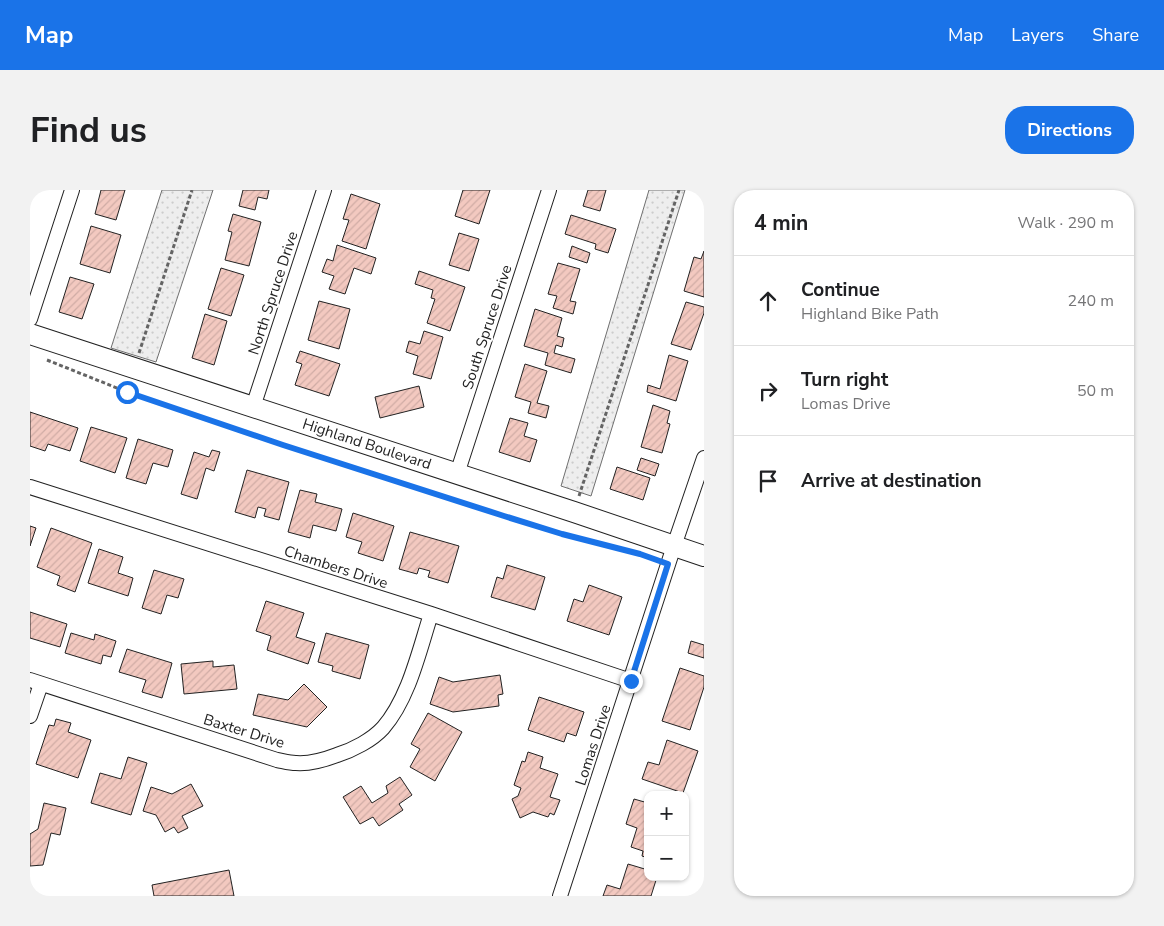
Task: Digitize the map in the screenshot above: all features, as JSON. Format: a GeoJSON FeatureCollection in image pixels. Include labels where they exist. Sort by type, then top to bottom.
{"type":"FeatureCollection","features":[{"type":"Feature","properties":{"kind":"main road","name":"Highland Boulevard"},"geometry":{"type":"LineString","coordinates":[[30,334],[704,556]]}},
{"type":"Feature","properties":{"kind":"street"},"geometry":{"type":"LineString","coordinates":[[30,319],[72,190]]}},
{"type":"Feature","properties":{"kind":"street","name":"North Spruce Drive"},"geometry":{"type":"LineString","coordinates":[[253,407],[324,190]]}},
{"type":"Feature","properties":{"kind":"street","name":"South Spruce Drive"},"geometry":{"type":"LineString","coordinates":[[457,474],[549,190]]}},
{"type":"Feature","properties":{"kind":"street","name":"Lomas Drive"},"geometry":{"type":"LineString","coordinates":[[560,896],[704,458]]}},
{"type":"Feature","properties":{"kind":"street","name":"Chambers Drive"},"geometry":{"type":"LineString","coordinates":[[30,487],[431,614],[631,681]]}},
{"type":"Feature","properties":{"kind":"street","name":"Baxter Drive"},"geometry":{"type":"LineString","coordinates":[[36,682],[277,760],[296,763],[319,761],[346,752],[368,740],[382,728],[396,710],[408,683],[431,614]]}},
{"type":"Feature","properties":{"kind":"street"},"geometry":{"type":"LineString","coordinates":[[30,716],[36,682]]}},
{"type":"Feature","properties":{"kind":"path"},"geometry":{"type":"LineString","coordinates":[[134,368],[192,190]]}},
{"type":"Feature","properties":{"kind":"path"},"geometry":{"type":"LineString","coordinates":[[574,512],[679,190]]}},
{"type":"Feature","properties":{"kind":"path"},"geometry":{"type":"LineString","coordinates":[[39,357],[127,392],[283,445],[562,534],[630,551]]}},
{"type":"Feature","properties":{"kind":"shaded area"},"geometry":{"type":"Polygon","coordinates":[[[162,190],[213,190],[156,362],[111,348],[162,190]]]}},
{"type":"Feature","properties":{"kind":"shaded area"},"geometry":{"type":"Polygon","coordinates":[[[649,190],[685,190],[591,496],[561,486],[649,190]]]}},
{"type":"Feature","properties":{"kind":"building"},"geometry":{"type":"Polygon","coordinates":[[[101,190],[125,190],[116,220],[95,214],[101,190]]]}},
{"type":"Feature","properties":{"kind":"building"},"geometry":{"type":"Polygon","coordinates":[[[243,190],[269,190],[267,199],[258,197],[255,210],[239,206],[243,190]]]}},
{"type":"Feature","properties":{"kind":"building"},"geometry":{"type":"Polygon","coordinates":[[[463,190],[490,190],[479,224],[455,216],[463,190]]]}},
{"type":"Feature","properties":{"kind":"building"},"geometry":{"type":"Polygon","coordinates":[[[588,190],[606,190],[600,211],[583,206],[588,190]]]}},
{"type":"Feature","properties":{"kind":"building"},"geometry":{"type":"Polygon","coordinates":[[[351,194],[380,204],[366,249],[342,241],[349,220],[343,219],[351,194]]]}},
{"type":"Feature","properties":{"kind":"building"},"geometry":{"type":"Polygon","coordinates":[[[233,214],[261,222],[249,266],[225,260],[232,232],[228,231],[233,214]]]}},
{"type":"Feature","properties":{"kind":"building"},"geometry":{"type":"Polygon","coordinates":[[[571,215],[616,229],[608,253],[595,249],[596,244],[565,234],[571,215]]]}},
{"type":"Feature","properties":{"kind":"building"},"geometry":{"type":"Polygon","coordinates":[[[91,226],[121,235],[110,273],[80,264],[91,226]]]}},
{"type":"Feature","properties":{"kind":"building"},"geometry":{"type":"Polygon","coordinates":[[[459,233],[479,239],[469,271],[449,265],[459,233]]]}},
{"type":"Feature","properties":{"kind":"building"},"geometry":{"type":"Polygon","coordinates":[[[337,245],[376,258],[371,274],[354,268],[345,294],[329,289],[334,276],[322,272],[327,259],[333,261],[337,245]]]}},
{"type":"Feature","properties":{"kind":"building"},"geometry":{"type":"Polygon","coordinates":[[[572,246],[590,253],[587,263],[569,257],[572,246]]]}},
{"type":"Feature","properties":{"kind":"building"},"geometry":{"type":"Polygon","coordinates":[[[704,251],[704,297],[684,291],[694,257],[701,259],[704,251]]]}},
{"type":"Feature","properties":{"kind":"building"},"geometry":{"type":"Polygon","coordinates":[[[558,263],[580,269],[570,301],[576,302],[573,314],[553,308],[557,296],[548,294],[558,263]]]}},
{"type":"Feature","properties":{"kind":"building"},"geometry":{"type":"Polygon","coordinates":[[[221,268],[244,275],[231,316],[208,309],[221,268]]]}},
{"type":"Feature","properties":{"kind":"building"},"geometry":{"type":"Polygon","coordinates":[[[419,271],[465,287],[450,331],[427,323],[435,299],[431,298],[433,290],[415,284],[419,271]]]}},
{"type":"Feature","properties":{"kind":"building"},"geometry":{"type":"Polygon","coordinates":[[[70,277],[94,284],[82,319],[59,312],[70,277]]]}},
{"type":"Feature","properties":{"kind":"building"},"geometry":{"type":"Polygon","coordinates":[[[319,301],[350,309],[339,349],[308,340],[319,301]]]}},
{"type":"Feature","properties":{"kind":"building"},"geometry":{"type":"Polygon","coordinates":[[[686,302],[704,307],[704,313],[691,350],[671,344],[686,302]]]}},
{"type":"Feature","properties":{"kind":"building"},"geometry":{"type":"Polygon","coordinates":[[[535,309],[562,318],[557,336],[564,338],[562,347],[556,345],[554,353],[575,359],[571,373],[545,365],[548,353],[524,346],[535,309]]]}},
{"type":"Feature","properties":{"kind":"building"},"geometry":{"type":"Polygon","coordinates":[[[205,314],[227,321],[214,365],[192,358],[205,314]]]}},
{"type":"Feature","properties":{"kind":"building"},"geometry":{"type":"Polygon","coordinates":[[[424,331],[443,337],[431,379],[413,374],[418,356],[406,352],[409,341],[420,344],[424,331]]]}},
{"type":"Feature","properties":{"kind":"building"},"geometry":{"type":"Polygon","coordinates":[[[300,351],[340,364],[329,396],[295,385],[302,364],[296,362],[300,351]]]}},
{"type":"Feature","properties":{"kind":"building"},"geometry":{"type":"Polygon","coordinates":[[[669,355],[688,361],[676,401],[647,392],[648,385],[660,389],[669,355]]]}},
{"type":"Feature","properties":{"kind":"building"},"geometry":{"type":"Polygon","coordinates":[[[525,364],[547,371],[537,403],[549,406],[546,418],[528,413],[531,402],[515,397],[525,364]]]}},
{"type":"Feature","properties":{"kind":"building"},"geometry":{"type":"Polygon","coordinates":[[[419,386],[424,407],[380,418],[375,397],[419,386]]]}},
{"type":"Feature","properties":{"kind":"building"},"geometry":{"type":"Polygon","coordinates":[[[653,405],[670,411],[667,423],[670,424],[662,453],[641,447],[653,405]]]}},
{"type":"Feature","properties":{"kind":"building"},"geometry":{"type":"Polygon","coordinates":[[[30,412],[78,428],[70,451],[48,444],[45,451],[30,446],[30,412]]]}},
{"type":"Feature","properties":{"kind":"building"},"geometry":{"type":"Polygon","coordinates":[[[510,418],[528,423],[524,436],[537,440],[530,462],[499,452],[510,418]]]}},
{"type":"Feature","properties":{"kind":"building"},"geometry":{"type":"Polygon","coordinates":[[[91,427],[127,438],[115,473],[80,461],[91,427]]]}},
{"type":"Feature","properties":{"kind":"building"},"geometry":{"type":"Polygon","coordinates":[[[138,439],[173,450],[168,467],[153,463],[146,484],[126,478],[138,439]]]}},
{"type":"Feature","properties":{"kind":"building"},"geometry":{"type":"Polygon","coordinates":[[[212,450],[220,452],[214,471],[206,468],[197,499],[181,494],[194,452],[209,457],[212,450]]]}},
{"type":"Feature","properties":{"kind":"building"},"geometry":{"type":"Polygon","coordinates":[[[641,458],[659,464],[655,476],[637,470],[641,458]]]}},
{"type":"Feature","properties":{"kind":"building"},"geometry":{"type":"Polygon","coordinates":[[[617,467],[650,478],[643,500],[610,489],[617,467]]]}},
{"type":"Feature","properties":{"kind":"building"},"geometry":{"type":"Polygon","coordinates":[[[247,470],[289,482],[279,520],[264,516],[266,509],[258,507],[255,518],[235,512],[247,470]]]}},
{"type":"Feature","properties":{"kind":"building"},"geometry":{"type":"Polygon","coordinates":[[[300,490],[317,494],[315,502],[342,509],[336,531],[313,525],[310,538],[288,532],[300,490]]]}},
{"type":"Feature","properties":{"kind":"building"},"geometry":{"type":"Polygon","coordinates":[[[353,513],[394,526],[383,561],[358,553],[362,542],[346,537],[353,513]]]}},
{"type":"Feature","properties":{"kind":"building"},"geometry":{"type":"Polygon","coordinates":[[[30,526],[36,528],[30,546],[30,526]]]}},
{"type":"Feature","properties":{"kind":"building"},"geometry":{"type":"Polygon","coordinates":[[[51,528],[92,543],[75,592],[57,585],[60,576],[37,567],[51,528]]]}},
{"type":"Feature","properties":{"kind":"building"},"geometry":{"type":"Polygon","coordinates":[[[410,532],[459,546],[448,583],[428,577],[430,571],[419,568],[417,574],[399,569],[410,532]]]}},
{"type":"Feature","properties":{"kind":"building"},"geometry":{"type":"Polygon","coordinates":[[[99,549],[123,557],[118,573],[133,578],[128,596],[88,583],[99,549]]]}},
{"type":"Feature","properties":{"kind":"building"},"geometry":{"type":"Polygon","coordinates":[[[507,565],[545,577],[535,610],[491,597],[497,577],[503,579],[507,565]]]}},
{"type":"Feature","properties":{"kind":"building"},"geometry":{"type":"Polygon","coordinates":[[[154,570],[184,579],[178,598],[167,595],[161,614],[142,608],[154,570]]]}},
{"type":"Feature","properties":{"kind":"building"},"geometry":{"type":"Polygon","coordinates":[[[589,585],[622,597],[609,635],[567,621],[574,599],[583,602],[589,585]]]}},
{"type":"Feature","properties":{"kind":"building"},"geometry":{"type":"Polygon","coordinates":[[[266,601],[304,613],[296,637],[315,643],[308,664],[267,650],[271,636],[256,631],[266,601]]]}},
{"type":"Feature","properties":{"kind":"building"},"geometry":{"type":"Polygon","coordinates":[[[30,612],[67,624],[60,647],[30,638],[30,612]]]}},
{"type":"Feature","properties":{"kind":"building"},"geometry":{"type":"Polygon","coordinates":[[[71,633],[94,640],[95,634],[116,641],[111,657],[103,655],[101,664],[65,653],[71,633]]]}},
{"type":"Feature","properties":{"kind":"building"},"geometry":{"type":"Polygon","coordinates":[[[326,633],[369,645],[360,679],[332,671],[333,666],[318,662],[326,633]]]}},
{"type":"Feature","properties":{"kind":"building"},"geometry":{"type":"Polygon","coordinates":[[[691,641],[704,645],[704,658],[688,653],[691,641]]]}},
{"type":"Feature","properties":{"kind":"building"},"geometry":{"type":"Polygon","coordinates":[[[127,649],[172,663],[162,698],[142,692],[146,680],[119,672],[127,649]]]}},
{"type":"Feature","properties":{"kind":"building"},"geometry":{"type":"Polygon","coordinates":[[[213,661],[213,667],[234,665],[237,689],[184,694],[181,664],[213,661]]]}},
{"type":"Feature","properties":{"kind":"building"},"geometry":{"type":"Polygon","coordinates":[[[680,668],[704,676],[704,687],[690,730],[662,721],[680,668]]]}},
{"type":"Feature","properties":{"kind":"building"},"geometry":{"type":"Polygon","coordinates":[[[500,675],[503,694],[498,695],[499,706],[453,712],[430,704],[439,677],[453,682],[500,675]]]}},
{"type":"Feature","properties":{"kind":"building"},"geometry":{"type":"Polygon","coordinates":[[[304,684],[327,707],[307,727],[253,715],[258,694],[288,700],[304,684]]]}},
{"type":"Feature","properties":{"kind":"building"},"geometry":{"type":"Polygon","coordinates":[[[539,697],[584,712],[576,736],[567,733],[564,742],[528,730],[539,697]]]}},
{"type":"Feature","properties":{"kind":"building"},"geometry":{"type":"Polygon","coordinates":[[[428,713],[462,732],[435,781],[410,767],[420,749],[411,744],[428,713]]]}},
{"type":"Feature","properties":{"kind":"building"},"geometry":{"type":"Polygon","coordinates":[[[56,719],[71,723],[68,732],[91,740],[78,778],[36,764],[49,725],[54,726],[56,719]]]}},
{"type":"Feature","properties":{"kind":"building"},"geometry":{"type":"Polygon","coordinates":[[[667,740],[698,751],[684,791],[677,791],[642,779],[648,762],[659,765],[667,740]]]}},
{"type":"Feature","properties":{"kind":"building"},"geometry":{"type":"Polygon","coordinates":[[[528,752],[543,757],[540,768],[558,774],[550,797],[560,800],[554,815],[550,813],[548,817],[533,812],[520,818],[512,799],[518,796],[521,788],[514,785],[522,761],[525,762],[528,752]]]}},
{"type":"Feature","properties":{"kind":"building"},"geometry":{"type":"Polygon","coordinates":[[[128,757],[147,763],[131,815],[91,803],[100,773],[121,779],[128,757]]]}},
{"type":"Feature","properties":{"kind":"building"},"geometry":{"type":"Polygon","coordinates":[[[400,777],[412,795],[399,804],[403,810],[379,826],[373,817],[360,824],[343,797],[361,786],[372,803],[388,793],[386,786],[400,777]]]}},
{"type":"Feature","properties":{"kind":"building"},"geometry":{"type":"Polygon","coordinates":[[[191,784],[203,806],[182,816],[188,828],[178,833],[174,827],[165,832],[156,815],[143,811],[151,787],[172,794],[191,784]]]}},
{"type":"Feature","properties":{"kind":"building"},"geometry":{"type":"Polygon","coordinates":[[[634,799],[644,802],[644,857],[642,856],[643,851],[631,847],[637,828],[626,824],[634,799]]]}},
{"type":"Feature","properties":{"kind":"building"},"geometry":{"type":"Polygon","coordinates":[[[44,803],[66,808],[60,835],[51,833],[43,865],[30,866],[30,834],[38,829],[44,803]]]}},
{"type":"Feature","properties":{"kind":"building"},"geometry":{"type":"Polygon","coordinates":[[[628,864],[644,869],[644,881],[656,881],[651,896],[603,896],[607,885],[620,889],[628,864]]]}},
{"type":"Feature","properties":{"kind":"building"},"geometry":{"type":"Polygon","coordinates":[[[229,870],[234,896],[154,896],[152,885],[229,870]]]}},
{"type":"Feature","properties":{"kind":"route"},"geometry":{"type":"LineString","coordinates":[[127,392],[283,445],[504,516],[562,534],[640,554],[668,564],[631,681]]}}]}
